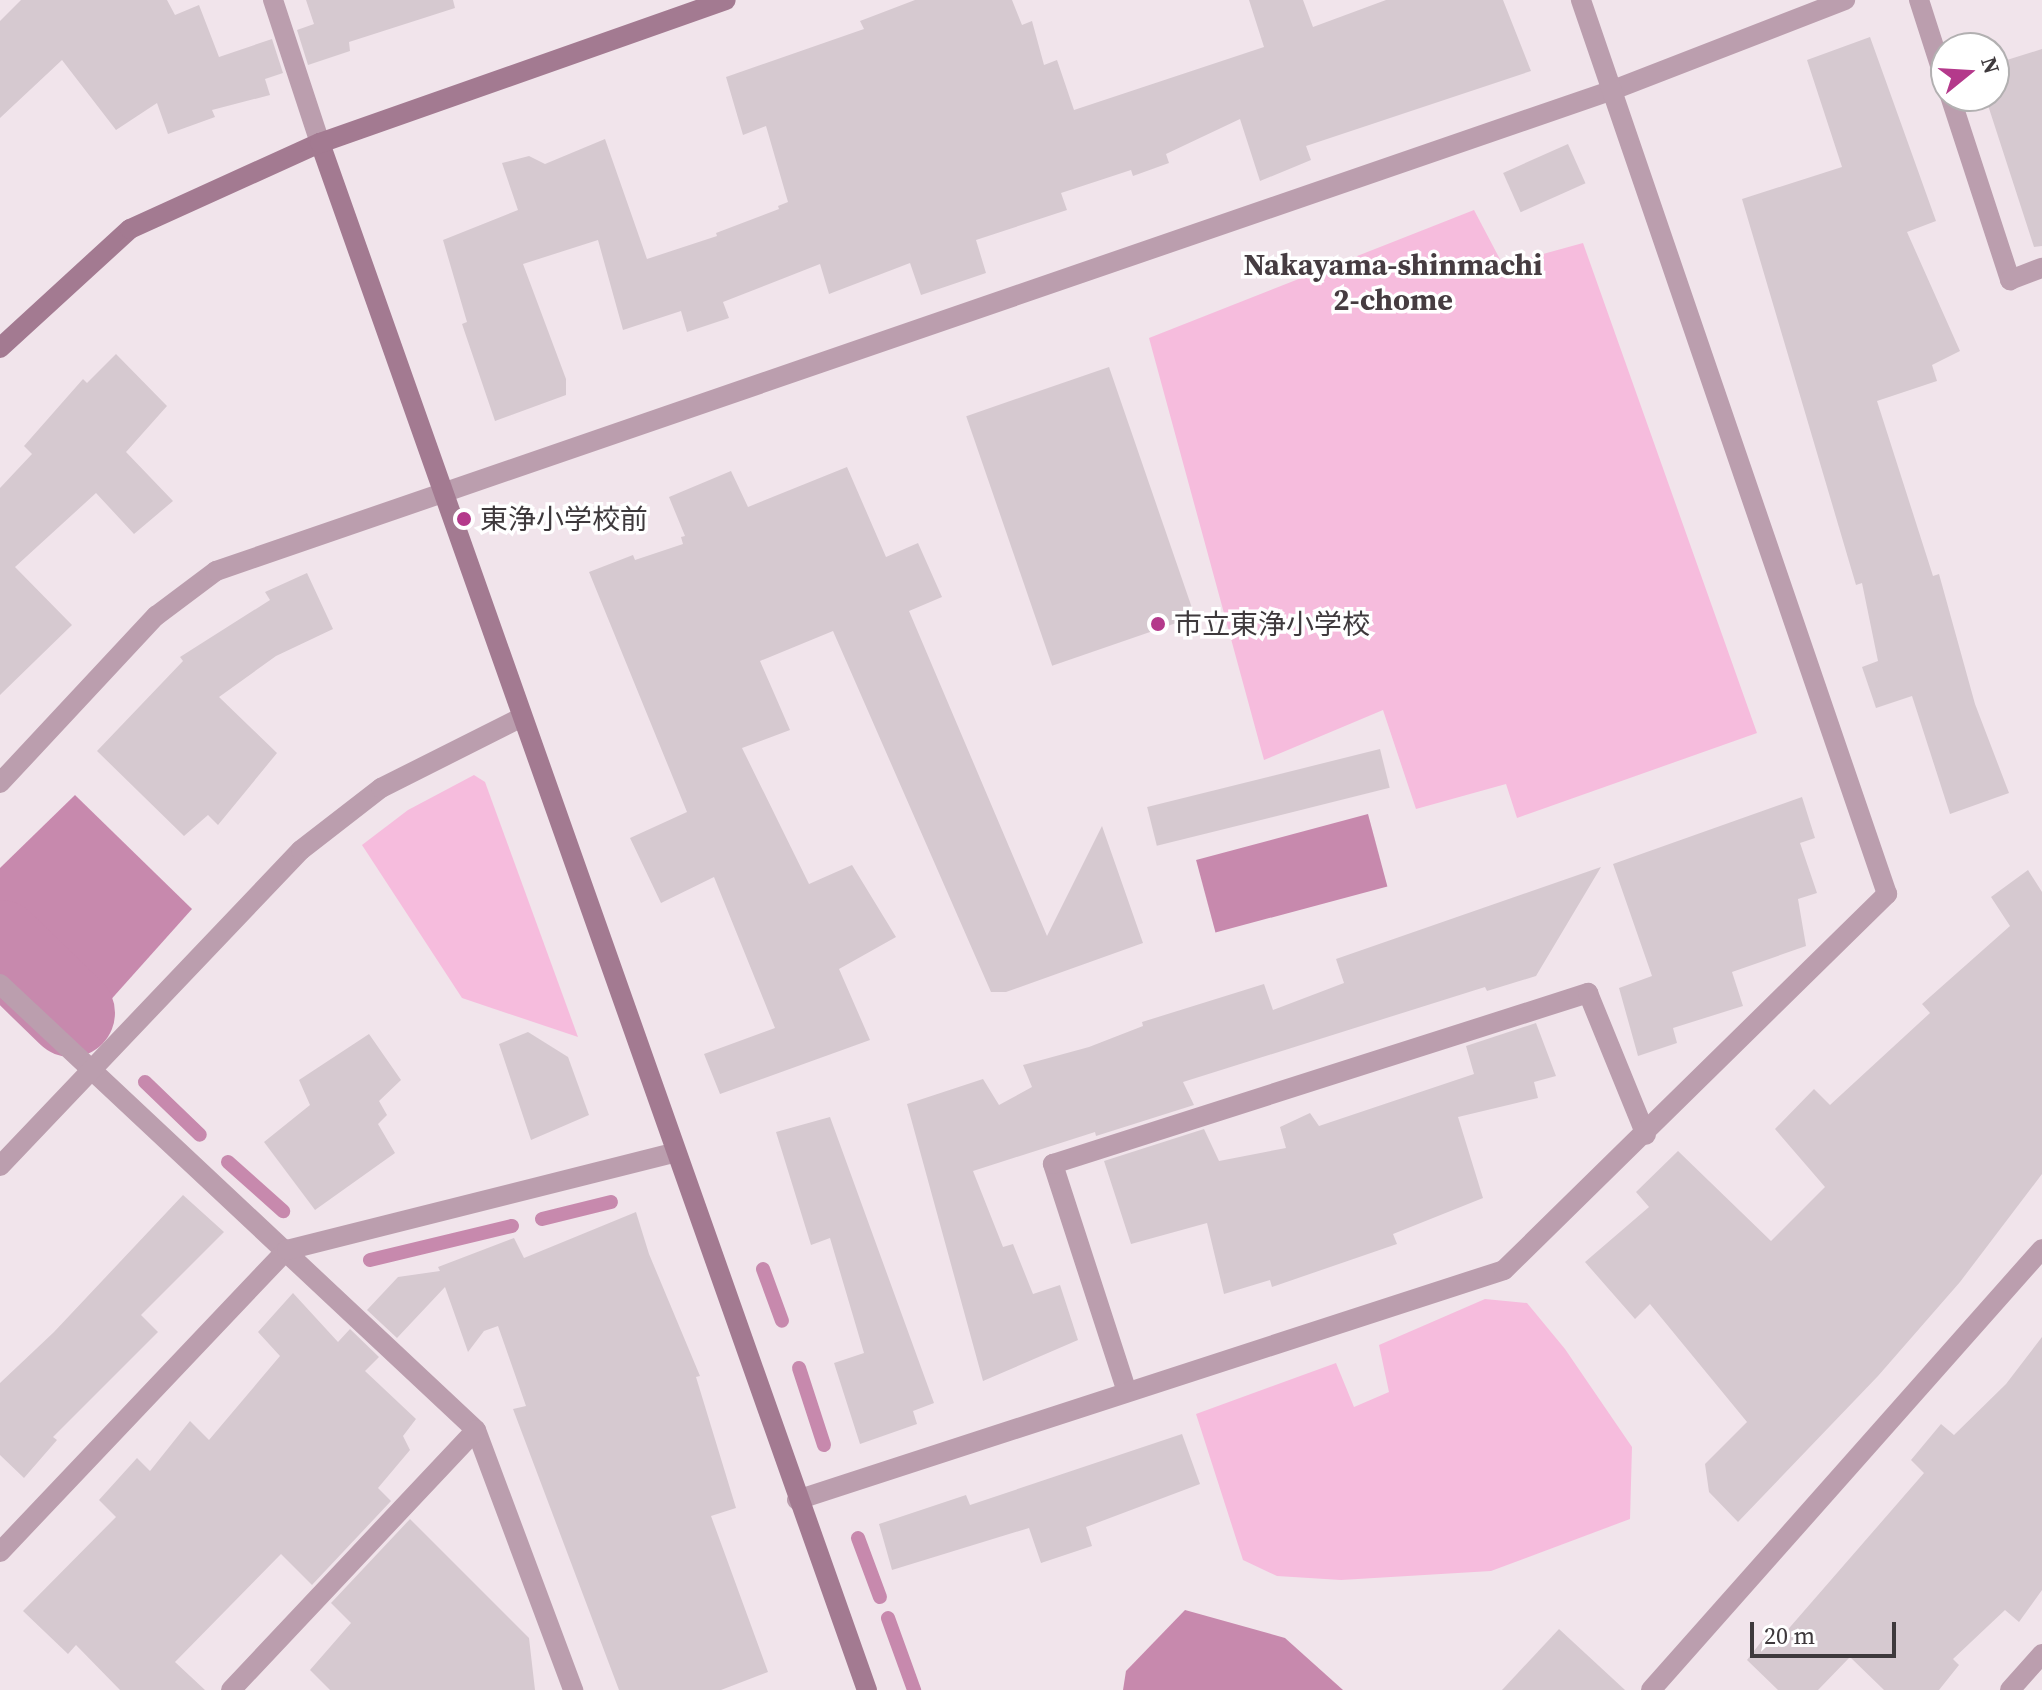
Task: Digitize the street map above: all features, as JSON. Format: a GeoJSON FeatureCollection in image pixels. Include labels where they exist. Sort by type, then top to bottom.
{"type":"FeatureCollection","features":[{"type":"Feature","properties":{"kind":"street"},"geometry":{"type":"LineString","coordinates":[[273,0],[520,718],[867,1690]]}},
{"type":"Feature","properties":{"kind":"street"},"geometry":{"type":"LineString","coordinates":[[0,348],[130,229],[320,143],[725,0]]}},
{"type":"Feature","properties":{"kind":"street"},"geometry":{"type":"LineString","coordinates":[[797,1500],[1504,1270],[1646,1135],[1887,894],[1581,0]]}},
{"type":"Feature","properties":{"kind":"street"},"geometry":{"type":"LineString","coordinates":[[0,783],[156,616],[216,571],[1613,90],[1845,0]]}},
{"type":"Feature","properties":{"kind":"street"},"geometry":{"type":"LineString","coordinates":[[1919,0],[1930,34]]}},
{"type":"Feature","properties":{"kind":"street"},"geometry":{"type":"LineString","coordinates":[[1955,112],[2010,280],[2042,268]]}},
{"type":"Feature","properties":{"kind":"street"},"geometry":{"type":"LineString","coordinates":[[0,1166],[301,850],[381,788],[520,718]]}},
{"type":"Feature","properties":{"kind":"street"},"geometry":{"type":"LineString","coordinates":[[0,984],[476,1430],[569,1688]]}},
{"type":"Feature","properties":{"kind":"street"},"geometry":{"type":"LineString","coordinates":[[1127,1392],[1053,1164],[1588,993],[1646,1135]]}},
{"type":"Feature","properties":{"kind":"street"},"geometry":{"type":"LineString","coordinates":[[0,1552],[287,1250],[674,1153]]}},
{"type":"Feature","properties":{"kind":"street"},"geometry":{"type":"LineString","coordinates":[[1651,1690],[2042,1249]]}},
{"type":"Feature","properties":{"kind":"street"},"geometry":{"type":"LineString","coordinates":[[231,1690],[476,1430]]}},
{"type":"Feature","properties":{"kind":"street"},"geometry":{"type":"LineString","coordinates":[[2010,1690],[2042,1654]]}},
{"type":"Feature","properties":{"kind":"shaded area"},"geometry":{"type":"Polygon","coordinates":[[[1474,210],[1503,265],[1583,243],[1757,733],[1517,818],[1506,784],[1416,809],[1383,710],[1264,760],[1149,338],[1474,210]]]}},
{"type":"Feature","properties":{"kind":"shaded area"},"geometry":{"type":"Polygon","coordinates":[[[474,775],[485,782],[578,1037],[462,998],[362,845],[408,810],[474,775]]]}},
{"type":"Feature","properties":{"kind":"shaded area"},"geometry":{"type":"Polygon","coordinates":[[[75,795],[192,909],[107,1004],[0,906],[0,868],[75,795]]]}},
{"type":"Feature","properties":{"kind":"shaded area"},"geometry":{"type":"Polygon","coordinates":[[[1368,814],[1387,886],[1215,933],[1196,860],[1368,814]]]}},
{"type":"Feature","properties":{"kind":"shaded area"},"geometry":{"type":"Polygon","coordinates":[[[1485,1299],[1527,1303],[1565,1349],[1632,1447],[1630,1519],[1491,1571],[1341,1580],[1277,1576],[1243,1560],[1196,1414],[1336,1363],[1354,1407],[1389,1392],[1379,1345],[1485,1299]]]}},
{"type":"Feature","properties":{"kind":"shaded area"},"geometry":{"type":"Polygon","coordinates":[[[1185,1610],[1285,1638],[1343,1690],[1123,1690],[1126,1671],[1185,1610]]]}},
{"type":"Feature","properties":{"kind":"building"},"geometry":{"type":"Polygon","coordinates":[[[21,0],[167,0],[175,15],[199,5],[219,57],[272,39],[283,73],[265,79],[270,95],[212,110],[215,117],[168,134],[157,103],[116,130],[62,60],[0,118],[0,21],[21,0]]]}},
{"type":"Feature","properties":{"kind":"building"},"geometry":{"type":"Polygon","coordinates":[[[306,0],[453,0],[455,8],[349,42],[350,51],[308,65],[297,30],[314,24],[306,0]]]}},
{"type":"Feature","properties":{"kind":"building"},"geometry":{"type":"Polygon","coordinates":[[[915,0],[1012,0],[1022,25],[1032,21],[1044,65],[1057,60],[1074,110],[1264,47],[1249,0],[1303,0],[1313,27],[1386,0],[1503,0],[1531,71],[1306,146],[1311,160],[1260,181],[1240,119],[1166,154],[1169,163],[1133,176],[1131,170],[1061,193],[1067,210],[976,240],[986,273],[921,295],[910,263],[829,294],[820,264],[723,302],[729,318],[687,332],[681,311],[623,330],[598,240],[523,264],[566,379],[566,395],[495,421],[462,324],[467,322],[443,240],[518,210],[502,163],[529,156],[545,164],[605,139],[647,259],[717,236],[716,233],[779,209],[778,206],[788,202],[766,126],[743,135],[726,77],[864,29],[860,21],[915,0]]]}},
{"type":"Feature","properties":{"kind":"building"},"geometry":{"type":"Polygon","coordinates":[[[1870,37],[1936,221],[1907,232],[1960,351],[1932,365],[1937,381],[1877,401],[1933,576],[1939,574],[1975,704],[2009,793],[1950,814],[1912,696],[1876,708],[1862,667],[1878,661],[1862,583],[1856,585],[1742,199],[1842,167],[1807,60],[1870,37]]]}},
{"type":"Feature","properties":{"kind":"building"},"geometry":{"type":"Polygon","coordinates":[[[2042,49],[2042,246],[2034,247],[1990,112],[2010,112],[2010,59],[2042,49]]]}},
{"type":"Feature","properties":{"kind":"building"},"geometry":{"type":"Polygon","coordinates":[[[1568,144],[1585,183],[1521,212],[1503,173],[1568,144]]]}},
{"type":"Feature","properties":{"kind":"building"},"geometry":{"type":"Polygon","coordinates":[[[116,354],[167,406],[126,452],[173,501],[134,534],[96,493],[15,567],[72,625],[0,695],[0,488],[32,454],[24,446],[83,379],[87,383],[116,354]]]}},
{"type":"Feature","properties":{"kind":"building"},"geometry":{"type":"Polygon","coordinates":[[[1109,367],[1195,617],[1052,666],[966,416],[1109,367]]]}},
{"type":"Feature","properties":{"kind":"building"},"geometry":{"type":"Polygon","coordinates":[[[847,467],[886,557],[918,543],[942,597],[909,611],[1047,936],[1102,826],[1143,943],[1006,992],[991,992],[833,631],[760,661],[790,730],[742,748],[809,884],[852,865],[896,937],[839,969],[870,1040],[720,1094],[704,1054],[775,1028],[714,877],[661,903],[630,838],[687,812],[589,572],[633,555],[635,560],[683,544],[681,537],[685,536],[669,497],[731,471],[748,507],[847,467]]]}},
{"type":"Feature","properties":{"kind":"building"},"geometry":{"type":"Polygon","coordinates":[[[307,573],[333,629],[276,656],[219,697],[277,753],[218,825],[208,815],[184,836],[97,751],[183,661],[180,657],[270,600],[265,592],[307,573]]]}},
{"type":"Feature","properties":{"kind":"building"},"geometry":{"type":"Polygon","coordinates":[[[1380,749],[1390,788],[1157,846],[1147,807],[1380,749]]]}},
{"type":"Feature","properties":{"kind":"building"},"geometry":{"type":"Polygon","coordinates":[[[1802,797],[1815,838],[1800,843],[1817,893],[1798,899],[1806,946],[1732,972],[1743,1006],[1673,1028],[1677,1043],[1638,1056],[1619,988],[1652,976],[1613,864],[1802,797]]]}},
{"type":"Feature","properties":{"kind":"building"},"geometry":{"type":"Polygon","coordinates":[[[1601,867],[1536,976],[1487,991],[1485,987],[1183,1082],[1194,1105],[1096,1136],[1095,1132],[973,1171],[1003,1247],[1013,1244],[1033,1294],[1060,1285],[1078,1340],[983,1381],[907,1104],[983,1079],[999,1105],[1032,1087],[1023,1065],[1089,1047],[1143,1026],[1142,1022],[1264,984],[1273,1010],[1344,983],[1336,959],[1601,867]]]}},
{"type":"Feature","properties":{"kind":"building"},"geometry":{"type":"Polygon","coordinates":[[[2028,870],[2042,892],[2042,1174],[1960,1282],[1878,1376],[1738,1522],[1709,1492],[1705,1464],[1747,1422],[1650,1304],[1635,1319],[1585,1262],[1649,1207],[1636,1192],[1678,1151],[1771,1241],[1825,1187],[1775,1129],[1814,1089],[1830,1105],[1930,1013],[1922,1004],[2010,926],[1991,897],[2028,870]]]}},
{"type":"Feature","properties":{"kind":"building"},"geometry":{"type":"Polygon","coordinates":[[[1536,1023],[1556,1076],[1534,1082],[1538,1098],[1458,1117],[1483,1198],[1393,1234],[1397,1244],[1272,1287],[1270,1280],[1224,1294],[1207,1223],[1131,1244],[1104,1161],[1204,1129],[1219,1161],[1286,1148],[1280,1127],[1310,1113],[1319,1126],[1474,1074],[1466,1046],[1536,1023]]]}},
{"type":"Feature","properties":{"kind":"building"},"geometry":{"type":"Polygon","coordinates":[[[528,1032],[568,1057],[589,1115],[531,1140],[499,1044],[528,1032]]]}},
{"type":"Feature","properties":{"kind":"building"},"geometry":{"type":"Polygon","coordinates":[[[369,1034],[401,1080],[379,1101],[387,1115],[378,1124],[395,1153],[315,1210],[264,1142],[310,1105],[299,1080],[369,1034]]]}},
{"type":"Feature","properties":{"kind":"building"},"geometry":{"type":"Polygon","coordinates":[[[830,1117],[934,1403],[913,1411],[917,1424],[860,1444],[834,1363],[864,1353],[830,1238],[811,1245],[776,1132],[830,1117]]]}},
{"type":"Feature","properties":{"kind":"building"},"geometry":{"type":"Polygon","coordinates":[[[183,1195],[224,1232],[141,1315],[158,1332],[53,1437],[57,1440],[24,1478],[0,1455],[0,1383],[54,1332],[183,1195]]]}},
{"type":"Feature","properties":{"kind":"building"},"geometry":{"type":"Polygon","coordinates":[[[636,1212],[649,1254],[700,1376],[696,1377],[736,1508],[711,1516],[768,1672],[721,1690],[619,1690],[513,1409],[526,1406],[498,1326],[484,1331],[468,1352],[445,1287],[397,1338],[367,1310],[398,1277],[440,1271],[438,1267],[514,1238],[524,1258],[636,1212]]]}},
{"type":"Feature","properties":{"kind":"building"},"geometry":{"type":"Polygon","coordinates":[[[293,1293],[338,1342],[350,1329],[379,1357],[365,1371],[416,1419],[403,1436],[410,1450],[378,1488],[391,1501],[312,1585],[281,1554],[175,1662],[205,1690],[120,1690],[76,1645],[68,1654],[23,1611],[116,1517],[99,1500],[137,1458],[150,1471],[190,1421],[209,1440],[280,1356],[258,1332],[293,1293]]]}},
{"type":"Feature","properties":{"kind":"building"},"geometry":{"type":"Polygon","coordinates":[[[2042,1337],[2042,1590],[2019,1622],[2005,1610],[1953,1659],[1959,1665],[1939,1690],[1884,1690],[1850,1657],[1818,1690],[1778,1690],[1747,1660],[1771,1629],[1784,1634],[1924,1473],[1911,1460],[1941,1424],[1954,1435],[2006,1384],[2042,1337]]]}},
{"type":"Feature","properties":{"kind":"building"},"geometry":{"type":"Polygon","coordinates":[[[1182,1434],[1200,1484],[1086,1527],[1092,1546],[1041,1563],[1029,1528],[892,1570],[879,1524],[966,1495],[970,1505],[1182,1434]]]}},
{"type":"Feature","properties":{"kind":"building"},"geometry":{"type":"Polygon","coordinates":[[[410,1519],[529,1638],[535,1690],[330,1690],[310,1670],[351,1623],[331,1603],[410,1519]]]}},
{"type":"Feature","properties":{"kind":"building"},"geometry":{"type":"Polygon","coordinates":[[[1559,1629],[1625,1690],[1502,1690],[1559,1629]]]}},
{"type":"Feature","properties":{"kind":"waterway"},"geometry":{"type":"LineString","coordinates":[[0,944],[71,1013]]}},
{"type":"Feature","properties":{"kind":"waterway"},"geometry":{"type":"LineString","coordinates":[[71,1013],[78,1019]]}},
{"type":"Feature","properties":{"kind":"waterway"},"geometry":{"type":"LineString","coordinates":[[145,1082],[200,1135]]}},
{"type":"Feature","properties":{"kind":"waterway"},"geometry":{"type":"LineString","coordinates":[[228,1162],[283,1211]]}},
{"type":"Feature","properties":{"kind":"waterway"},"geometry":{"type":"LineString","coordinates":[[542,1219],[611,1202]]}},
{"type":"Feature","properties":{"kind":"waterway"},"geometry":{"type":"LineString","coordinates":[[370,1260],[512,1226]]}},
{"type":"Feature","properties":{"kind":"waterway"},"geometry":{"type":"LineString","coordinates":[[763,1269],[782,1321]]}},
{"type":"Feature","properties":{"kind":"waterway"},"geometry":{"type":"LineString","coordinates":[[799,1368],[824,1445]]}},
{"type":"Feature","properties":{"kind":"waterway"},"geometry":{"type":"LineString","coordinates":[[858,1538],[880,1597]]}},
{"type":"Feature","properties":{"kind":"waterway"},"geometry":{"type":"LineString","coordinates":[[888,1618],[914,1690]]}},
{"type":"Feature","properties":{"kind":"place","name":"東浄小学校前"},"geometry":{"type":"Point","coordinates":[464,519]}},
{"type":"Feature","properties":{"kind":"place","name":"市立東浄小学校"},"geometry":{"type":"Point","coordinates":[1158,624]}},
{"type":"Feature","properties":{"kind":"district","name":"Nakayama-shinmachi 2-chome"},"geometry":{"type":"Point","coordinates":[1393,282]}}]}
